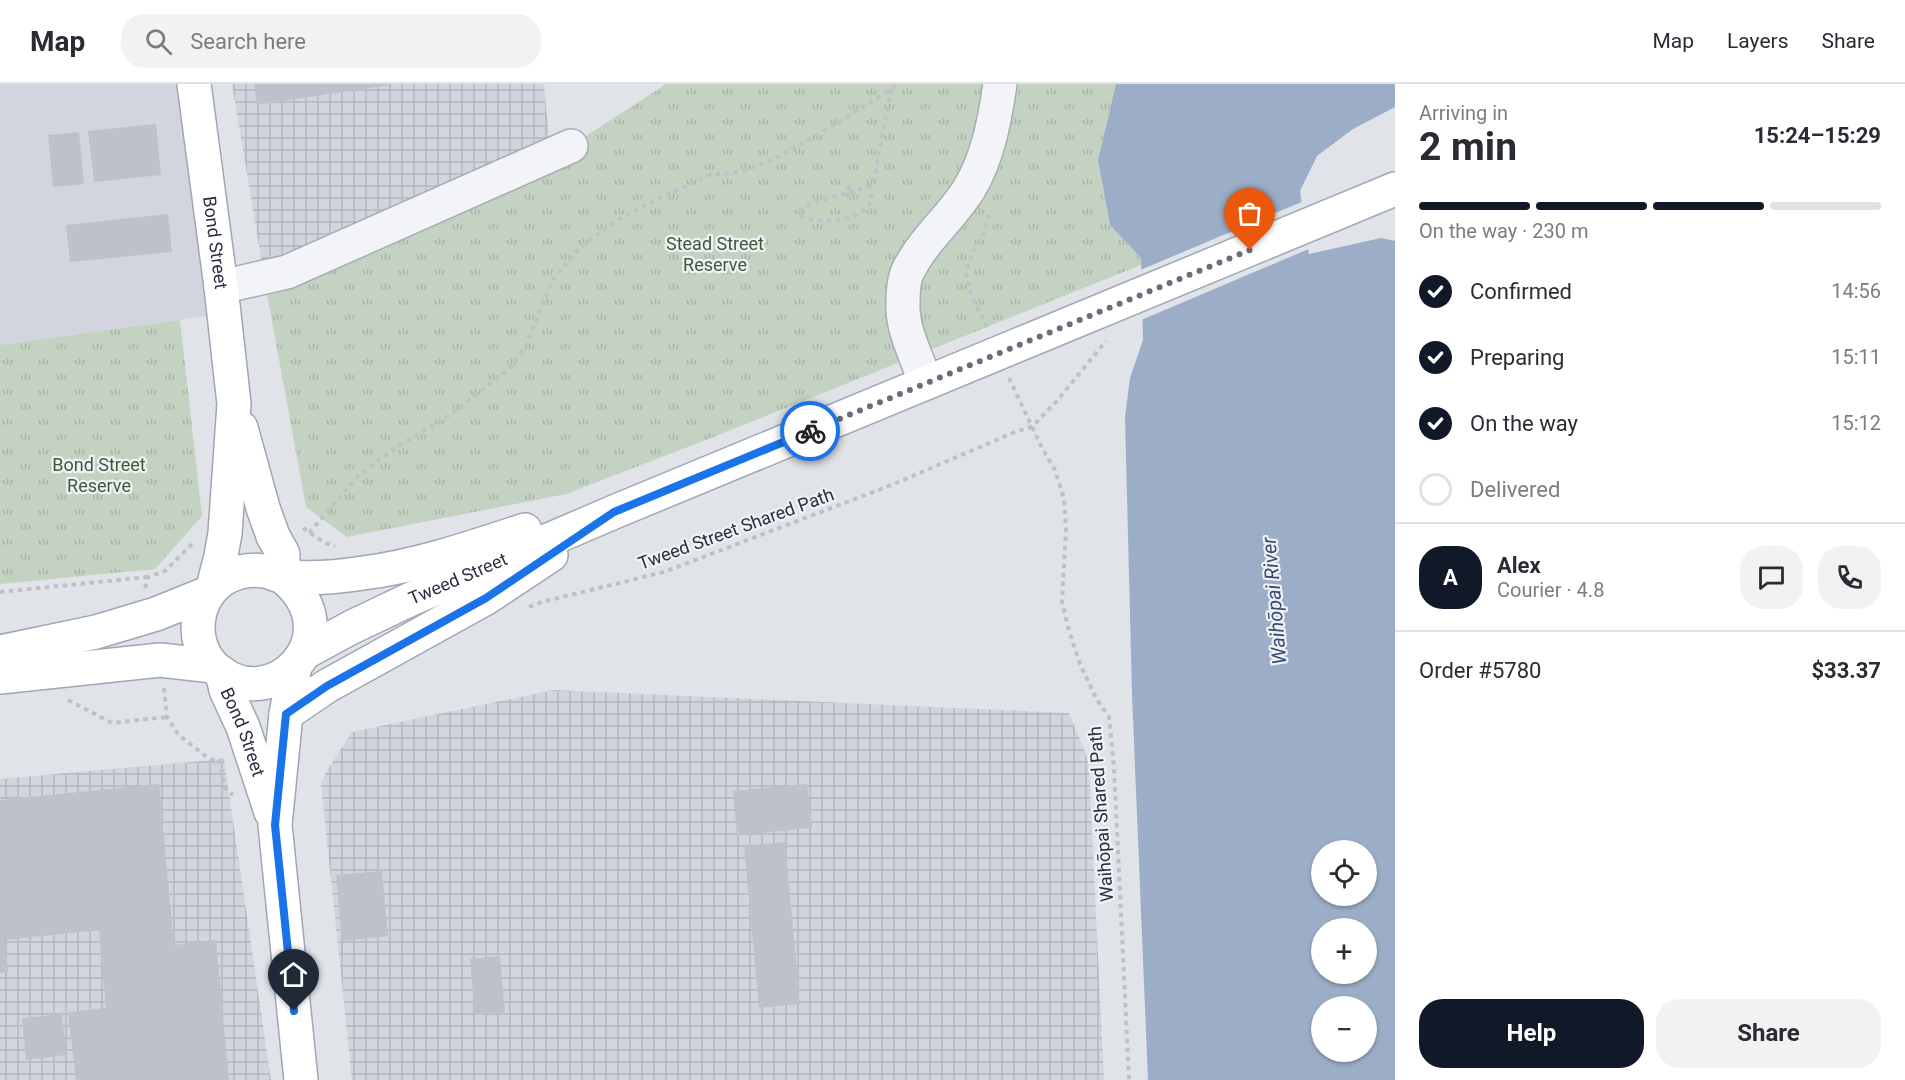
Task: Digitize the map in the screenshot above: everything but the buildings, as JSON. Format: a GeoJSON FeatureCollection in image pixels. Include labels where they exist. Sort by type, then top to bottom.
{"type":"FeatureCollection","features":[{"type":"Feature","properties":{"kind":"main road","name":"Bond Street"},"geometry":{"type":"LineString","coordinates":[[194,84],[234,404],[263,508],[273,536],[283,554],[283,577],[303,598],[309,611],[311,625],[310,640],[300,659],[286,714],[275,825],[301,1080]]}},
{"type":"Feature","properties":{"kind":"main road","name":"Tweed Street"},"geometry":{"type":"LineString","coordinates":[[300,659],[352,627],[411,599],[926,383],[994,345],[1131,298],[1395,189]]}},
{"type":"Feature","properties":{"kind":"main road","name":"Bond Street"},"geometry":{"type":"LineString","coordinates":[[234,404],[225,533],[221,556],[210,590],[199,611],[197,630],[202,650],[218,670],[243,727],[275,825]]}},
{"type":"Feature","properties":{"kind":"main road","name":"Tweed Street"},"geometry":{"type":"LineString","coordinates":[[283,577],[364,573],[430,559],[553,522],[614,512]]}},
{"type":"Feature","properties":{"kind":"main road"},"geometry":{"type":"LineString","coordinates":[[286,714],[327,686],[486,598],[614,512]]}},
{"type":"Feature","properties":{"kind":"main road"},"geometry":{"type":"LineString","coordinates":[[0,652],[96,632],[156,614],[210,590],[228,576],[246,570],[265,571],[283,577]]}},
{"type":"Feature","properties":{"kind":"main road","name":"Bond Street"},"geometry":{"type":"LineString","coordinates":[[218,670],[236,680],[260,682],[283,675],[300,659]]}},
{"type":"Feature","properties":{"kind":"main road"},"geometry":{"type":"LineString","coordinates":[[0,677],[160,660],[218,670]]}},
{"type":"Feature","properties":{"kind":"lane"},"geometry":{"type":"LineString","coordinates":[[926,383],[908,337],[903,306],[908,270],[971,187],[994,122],[1000,84]]}},
{"type":"Feature","properties":{"kind":"lane"},"geometry":{"type":"LineString","coordinates":[[221,287],[287,272],[571,146]]}},
{"type":"Feature","properties":{"kind":"path"},"geometry":{"type":"LineString","coordinates":[[309,533],[358,476],[395,448],[447,417],[509,369],[526,346],[552,281],[581,246],[624,216],[682,187],[710,175],[741,172],[776,158],[900,84]]}},
{"type":"Feature","properties":{"kind":"path"},"geometry":{"type":"LineString","coordinates":[[869,185],[872,199],[868,207],[848,217],[832,222],[821,222],[800,216],[800,210],[804,207],[869,185],[873,184],[891,88]]}},
{"type":"Feature","properties":{"kind":"path"},"geometry":{"type":"LineString","coordinates":[[848,186],[849,200]]}},
{"type":"Feature","properties":{"kind":"path","name":"Waihōpai Shared Path"},"geometry":{"type":"LineString","coordinates":[[990,209],[985,230],[968,264],[966,276],[972,297],[994,345],[1042,448],[1055,470],[1064,499],[1066,528],[1062,601],[1080,664],[1097,700],[1109,717],[1114,768],[1128,1080]]}},
{"type":"Feature","properties":{"kind":"path","name":"Tweed Street Shared Path"},"geometry":{"type":"LineString","coordinates":[[524,609],[542,602],[664,572],[806,519],[1033,426],[1113,333]]}},
{"type":"Feature","properties":{"kind":"path"},"geometry":{"type":"LineString","coordinates":[[299,525],[325,543],[339,548]]}},
{"type":"Feature","properties":{"kind":"path"},"geometry":{"type":"LineString","coordinates":[[0,592],[148,577],[165,571],[195,541]]}},
{"type":"Feature","properties":{"kind":"path"},"geometry":{"type":"LineString","coordinates":[[143,593],[148,577]]}},
{"type":"Feature","properties":{"kind":"path"},"geometry":{"type":"LineString","coordinates":[[164,682],[167,717],[189,744],[214,761],[231,759]]}},
{"type":"Feature","properties":{"kind":"path"},"geometry":{"type":"LineString","coordinates":[[99,716],[112,723],[167,717]]}},
{"type":"Feature","properties":{"kind":"path"},"geometry":{"type":"LineString","coordinates":[[220,760],[224,788],[242,801]]}},
{"type":"Feature","properties":{"kind":"shaded area"},"geometry":{"type":"Polygon","coordinates":[[[0,84],[178,84],[208,316],[0,345],[0,84]]]}},
{"type":"Feature","properties":{"kind":"shaded area"},"geometry":{"type":"Polygon","coordinates":[[[232,84],[544,84],[551,159],[266,288],[232,84]]]}},
{"type":"Feature","properties":{"kind":"shaded area"},"geometry":{"type":"Polygon","coordinates":[[[553,690],[1069,713],[1085,751],[1089,767],[1104,1080],[352,1080],[321,785],[325,774],[352,732],[553,690]]]}},
{"type":"Feature","properties":{"kind":"shaded area"},"geometry":{"type":"Polygon","coordinates":[[[224,759],[271,1080],[0,1080],[0,779],[224,759]]]}},
{"type":"Feature","properties":{"kind":"green space","name":"Stead Street Reserve"},"geometry":{"type":"Polygon","coordinates":[[[666,84],[1116,84],[1098,160],[1110,225],[1141,258],[1141,265],[566,494],[347,537],[306,507],[266,288],[551,159],[666,84]]]}},
{"type":"Feature","properties":{"kind":"green space","name":"Bond Street Reserve"},"geometry":{"type":"Polygon","coordinates":[[[180,320],[202,516],[155,569],[0,584],[0,345],[180,320]]]}},
{"type":"Feature","properties":{"kind":"water","name":"Waihōpai River"},"geometry":{"type":"Polygon","coordinates":[[[1116,84],[1395,84],[1395,107],[1353,129],[1317,156],[1300,191],[1309,254],[1381,238],[1395,241],[1395,1080],[1148,1080],[1132,694],[1125,417],[1130,378],[1143,340],[1141,258],[1110,225],[1098,160],[1116,84]]]}},
{"type":"Feature","properties":{"kind":"pier"},"geometry":{"type":"Polygon","coordinates":[[[1304,201],[1311,248],[1139,321],[1138,271],[1304,201]]]}},
{"type":"Feature","properties":{"kind":"way so far"},"geometry":{"type":"LineString","coordinates":[[810,431],[1250,250]]}},
{"type":"Feature","properties":{"kind":"route"},"geometry":{"type":"LineString","coordinates":[[294,1011],[275,825],[286,714],[327,686],[486,598],[614,512],[810,431]]}}]}
